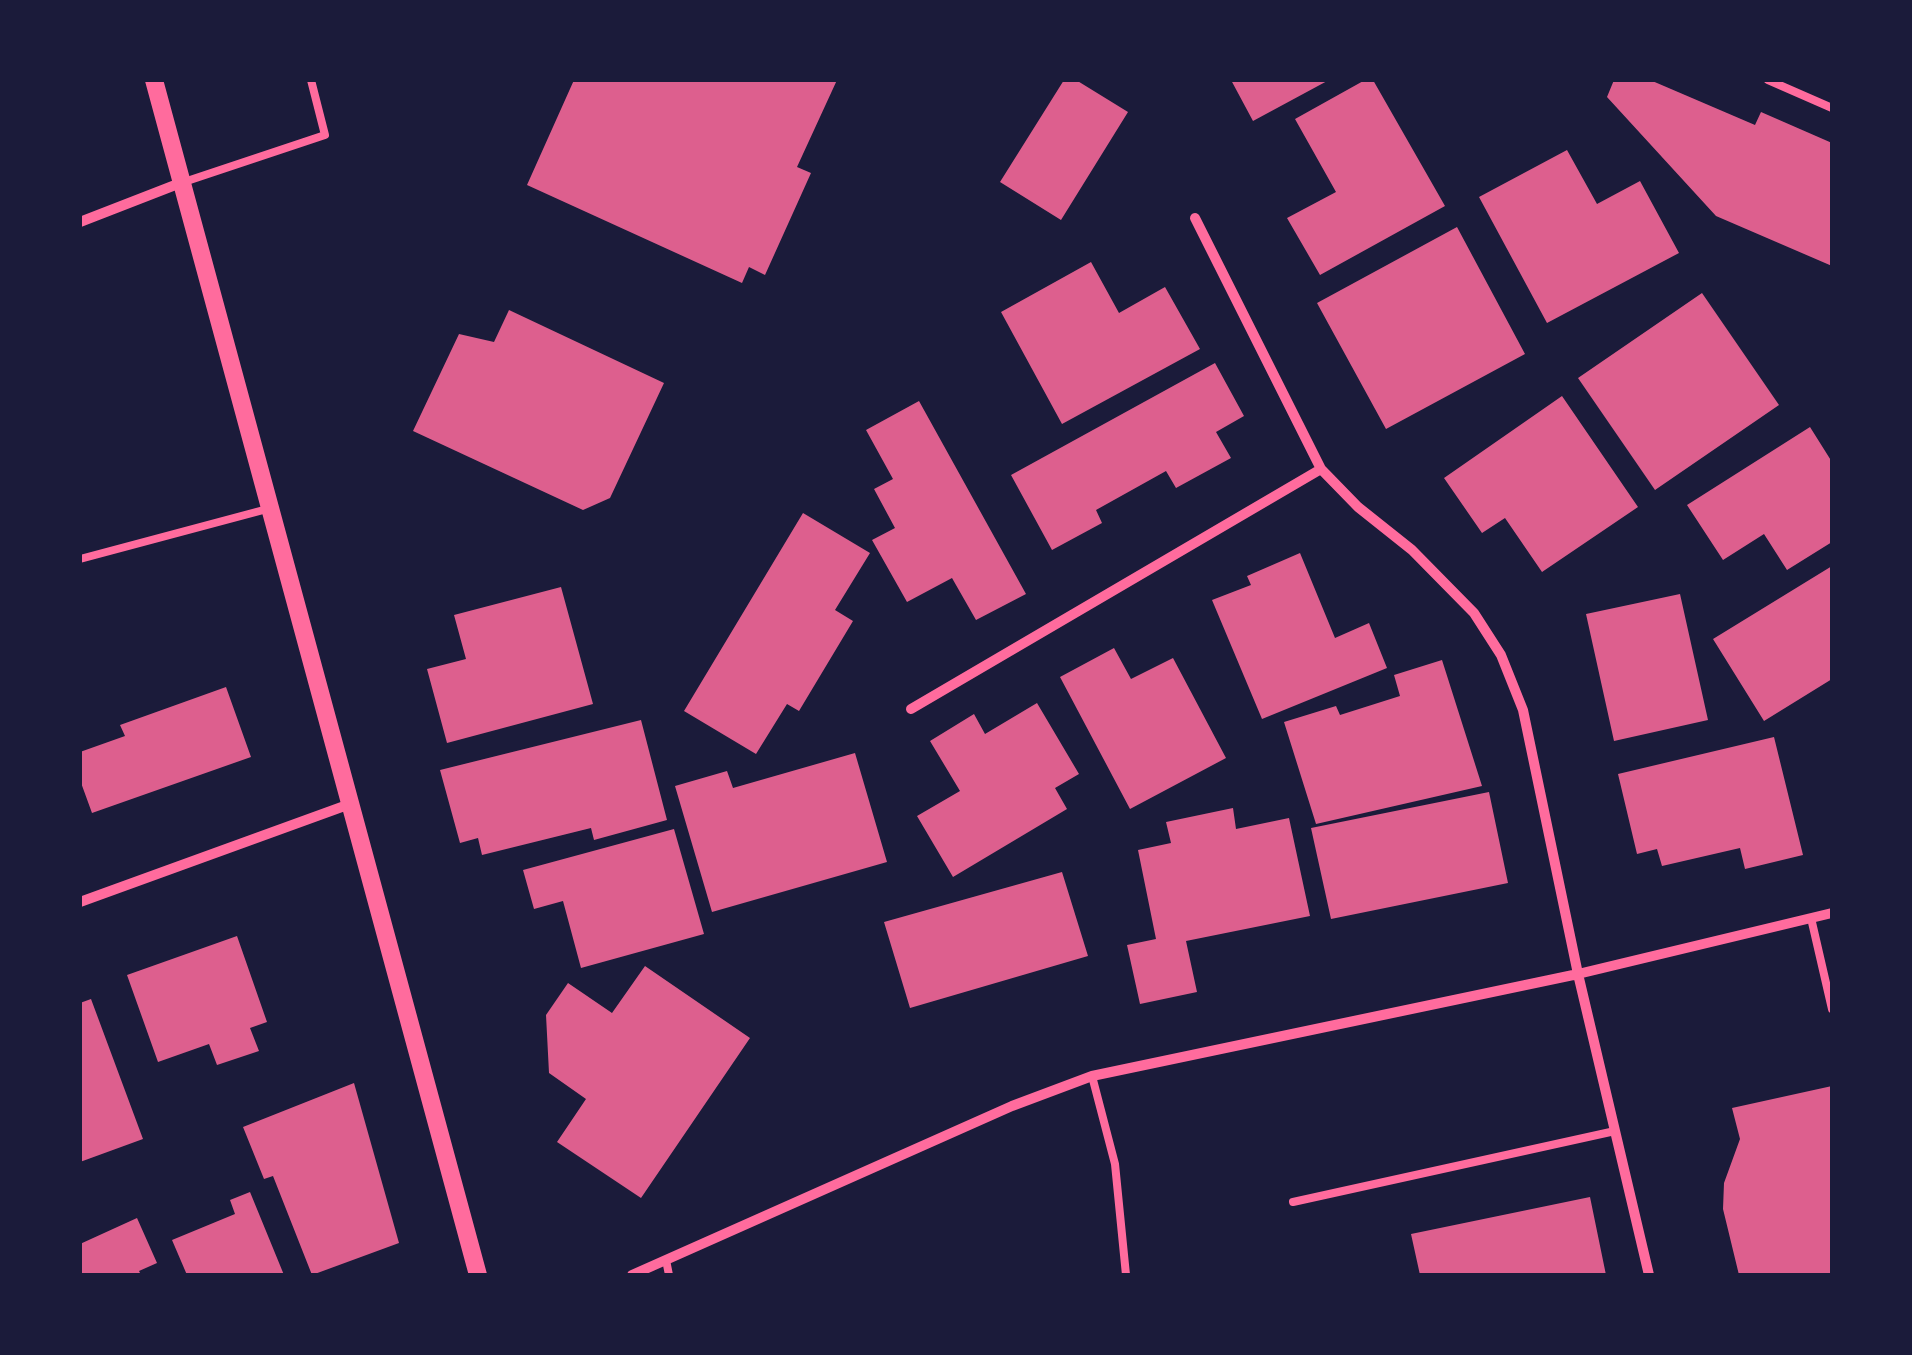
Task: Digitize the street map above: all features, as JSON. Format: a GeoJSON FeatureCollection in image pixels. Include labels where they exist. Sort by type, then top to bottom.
{"type":"FeatureCollection","features":[{"type":"Feature","properties":{"kind":"street"},"geometry":{"type":"LineString","coordinates":[[154,80],[478,1275]]}},
{"type":"Feature","properties":{"kind":"street"},"geometry":{"type":"LineString","coordinates":[[80,222],[184,182]]}},
{"type":"Feature","properties":{"kind":"street"},"geometry":{"type":"LineString","coordinates":[[1194,218],[1321,469],[1358,507],[1412,550],[1461,600],[1502,654],[1523,710],[1578,974],[1649,1275]]}},
{"type":"Feature","properties":{"kind":"street"},"geometry":{"type":"LineString","coordinates":[[910,709],[1321,469]]}},
{"type":"Feature","properties":{"kind":"street"},"geometry":{"type":"LineString","coordinates":[[80,902],[350,804]]}},
{"type":"Feature","properties":{"kind":"street"},"geometry":{"type":"LineString","coordinates":[[632,1275],[1012,1106],[1092,1076],[1578,974],[1832,913]]}},
{"type":"Feature","properties":{"kind":"lane"},"geometry":{"type":"LineString","coordinates":[[184,182],[325,135],[311,80]]}},
{"type":"Feature","properties":{"kind":"lane"},"geometry":{"type":"LineString","coordinates":[[1768,80],[1832,108]]}},
{"type":"Feature","properties":{"kind":"lane"},"geometry":{"type":"LineString","coordinates":[[80,559],[270,508]]}},
{"type":"Feature","properties":{"kind":"lane"},"geometry":{"type":"LineString","coordinates":[[1811,918],[1832,1009]]}},
{"type":"Feature","properties":{"kind":"lane"},"geometry":{"type":"LineString","coordinates":[[1092,1076],[1116,1164],[1126,1275]]}},
{"type":"Feature","properties":{"kind":"lane"},"geometry":{"type":"LineString","coordinates":[[1293,1202],[1615,1131]]}},
{"type":"Feature","properties":{"kind":"lane"},"geometry":{"type":"LineString","coordinates":[[666,1260],[669,1275]]}},
{"type":"Feature","properties":{"kind":"building"},"geometry":{"type":"Polygon","coordinates":[[[574,80],[837,80],[797,167],[811,173],[765,275],[749,267],[742,283],[527,185],[574,80]]]}},
{"type":"Feature","properties":{"kind":"building"},"geometry":{"type":"Polygon","coordinates":[[[1064,80],[1076,80],[1128,112],[1061,220],[1000,182],[1064,80]]]}},
{"type":"Feature","properties":{"kind":"building"},"geometry":{"type":"Polygon","coordinates":[[[1231,80],[1329,80],[1253,121],[1231,80]]]}},
{"type":"Feature","properties":{"kind":"building"},"geometry":{"type":"Polygon","coordinates":[[[1365,80],[1373,80],[1445,206],[1320,275],[1287,218],[1336,192],[1295,119],[1365,80]]]}},
{"type":"Feature","properties":{"kind":"building"},"geometry":{"type":"Polygon","coordinates":[[[1614,80],[1650,80],[1755,125],[1761,112],[1832,143],[1832,266],[1716,216],[1607,97],[1614,80]]]}},
{"type":"Feature","properties":{"kind":"building"},"geometry":{"type":"Polygon","coordinates":[[[1567,150],[1597,204],[1640,181],[1679,253],[1547,323],[1479,197],[1567,150]]]}},
{"type":"Feature","properties":{"kind":"building"},"geometry":{"type":"Polygon","coordinates":[[[1457,227],[1525,354],[1386,429],[1317,303],[1457,227]]]}},
{"type":"Feature","properties":{"kind":"building"},"geometry":{"type":"Polygon","coordinates":[[[1091,262],[1119,313],[1165,287],[1200,349],[1062,424],[1001,312],[1091,262]]]}},
{"type":"Feature","properties":{"kind":"building"},"geometry":{"type":"Polygon","coordinates":[[[1702,293],[1779,405],[1655,490],[1578,378],[1702,293]]]}},
{"type":"Feature","properties":{"kind":"building"},"geometry":{"type":"Polygon","coordinates":[[[509,310],[664,383],[610,498],[583,510],[413,431],[459,334],[494,342],[509,310]]]}},
{"type":"Feature","properties":{"kind":"building"},"geometry":{"type":"Polygon","coordinates":[[[1215,363],[1244,416],[1216,432],[1231,458],[1176,488],[1166,471],[1096,510],[1102,523],[1052,550],[1011,475],[1215,363]]]}},
{"type":"Feature","properties":{"kind":"building"},"geometry":{"type":"Polygon","coordinates":[[[1562,396],[1638,507],[1542,572],[1505,518],[1482,533],[1444,478],[1562,396]]]}},
{"type":"Feature","properties":{"kind":"building"},"geometry":{"type":"Polygon","coordinates":[[[919,401],[1026,594],[976,620],[952,578],[907,602],[872,540],[895,528],[874,489],[893,479],[866,430],[919,401]]]}},
{"type":"Feature","properties":{"kind":"building"},"geometry":{"type":"Polygon","coordinates":[[[1810,427],[1832,462],[1832,542],[1787,570],[1764,534],[1723,560],[1687,505],[1810,427]]]}},
{"type":"Feature","properties":{"kind":"building"},"geometry":{"type":"Polygon","coordinates":[[[803,513],[870,553],[835,610],[853,621],[799,711],[787,704],[756,754],[684,711],[803,513]]]}},
{"type":"Feature","properties":{"kind":"building"},"geometry":{"type":"Polygon","coordinates":[[[1300,553],[1335,638],[1369,623],[1387,668],[1262,719],[1212,600],[1251,585],[1247,576],[1300,553]]]}},
{"type":"Feature","properties":{"kind":"building"},"geometry":{"type":"Polygon","coordinates":[[[1832,566],[1832,679],[1764,721],[1713,639],[1832,566]]]}},
{"type":"Feature","properties":{"kind":"building"},"geometry":{"type":"Polygon","coordinates":[[[561,587],[593,704],[447,743],[427,669],[466,659],[454,615],[561,587]]]}},
{"type":"Feature","properties":{"kind":"building"},"geometry":{"type":"Polygon","coordinates":[[[1680,594],[1708,720],[1614,741],[1586,614],[1680,594]]]}},
{"type":"Feature","properties":{"kind":"building"},"geometry":{"type":"Polygon","coordinates":[[[1114,648],[1131,679],[1173,658],[1226,758],[1130,809],[1060,677],[1114,648]]]}},
{"type":"Feature","properties":{"kind":"building"},"geometry":{"type":"Polygon","coordinates":[[[1442,660],[1482,786],[1316,824],[1284,722],[1336,706],[1340,715],[1400,696],[1394,675],[1442,660]]]}},
{"type":"Feature","properties":{"kind":"building"},"geometry":{"type":"Polygon","coordinates":[[[226,687],[251,757],[92,813],[80,780],[80,752],[125,736],[120,725],[226,687]]]}},
{"type":"Feature","properties":{"kind":"building"},"geometry":{"type":"Polygon","coordinates":[[[1037,703],[1079,774],[1055,788],[1067,809],[953,877],[917,816],[960,791],[930,741],[974,714],[985,734],[1037,703]]]}},
{"type":"Feature","properties":{"kind":"building"},"geometry":{"type":"Polygon","coordinates":[[[641,720],[667,820],[594,840],[591,828],[482,855],[478,838],[460,843],[440,770],[641,720]]]}},
{"type":"Feature","properties":{"kind":"building"},"geometry":{"type":"Polygon","coordinates":[[[1774,737],[1803,855],[1745,869],[1740,848],[1662,866],[1657,849],[1637,854],[1618,774],[1774,737]]]}},
{"type":"Feature","properties":{"kind":"building"},"geometry":{"type":"Polygon","coordinates":[[[855,753],[887,862],[712,912],[675,786],[727,771],[733,788],[855,753]]]}},
{"type":"Feature","properties":{"kind":"building"},"geometry":{"type":"Polygon","coordinates":[[[1489,792],[1508,883],[1331,919],[1311,828],[1489,792]]]}},
{"type":"Feature","properties":{"kind":"building"},"geometry":{"type":"Polygon","coordinates":[[[1233,808],[1236,829],[1289,818],[1310,916],[1186,941],[1197,992],[1140,1004],[1127,945],[1156,939],[1138,850],[1171,843],[1166,822],[1233,808]]]}},
{"type":"Feature","properties":{"kind":"building"},"geometry":{"type":"Polygon","coordinates":[[[674,829],[704,934],[581,968],[563,901],[534,909],[523,870],[674,829]]]}},
{"type":"Feature","properties":{"kind":"building"},"geometry":{"type":"Polygon","coordinates":[[[1062,872],[1088,956],[910,1008],[884,922],[1062,872]]]}},
{"type":"Feature","properties":{"kind":"building"},"geometry":{"type":"Polygon","coordinates":[[[237,936],[267,1022],[250,1028],[259,1051],[217,1065],[209,1044],[158,1062],[127,975],[237,936]]]}},
{"type":"Feature","properties":{"kind":"building"},"geometry":{"type":"Polygon","coordinates":[[[645,966],[750,1038],[641,1198],[557,1142],[586,1099],[549,1073],[546,1015],[568,983],[612,1013],[645,966]]]}},
{"type":"Feature","properties":{"kind":"building"},"geometry":{"type":"Polygon","coordinates":[[[91,999],[143,1139],[80,1162],[80,1003],[91,999]]]}},
{"type":"Feature","properties":{"kind":"building"},"geometry":{"type":"Polygon","coordinates":[[[354,1083],[399,1243],[312,1275],[273,1176],[264,1179],[243,1127],[354,1083]]]}},
{"type":"Feature","properties":{"kind":"building"},"geometry":{"type":"Polygon","coordinates":[[[1832,1086],[1832,1275],[1739,1275],[1723,1209],[1724,1183],[1740,1139],[1732,1108],[1832,1086]]]}},
{"type":"Feature","properties":{"kind":"building"},"geometry":{"type":"Polygon","coordinates":[[[250,1192],[284,1275],[187,1275],[172,1240],[235,1214],[230,1200],[250,1192]]]}},
{"type":"Feature","properties":{"kind":"building"},"geometry":{"type":"Polygon","coordinates":[[[1590,1197],[1606,1275],[1420,1275],[1411,1234],[1590,1197]]]}},
{"type":"Feature","properties":{"kind":"building"},"geometry":{"type":"Polygon","coordinates":[[[137,1218],[157,1263],[139,1271],[141,1275],[80,1275],[80,1244],[137,1218]]]}}]}
